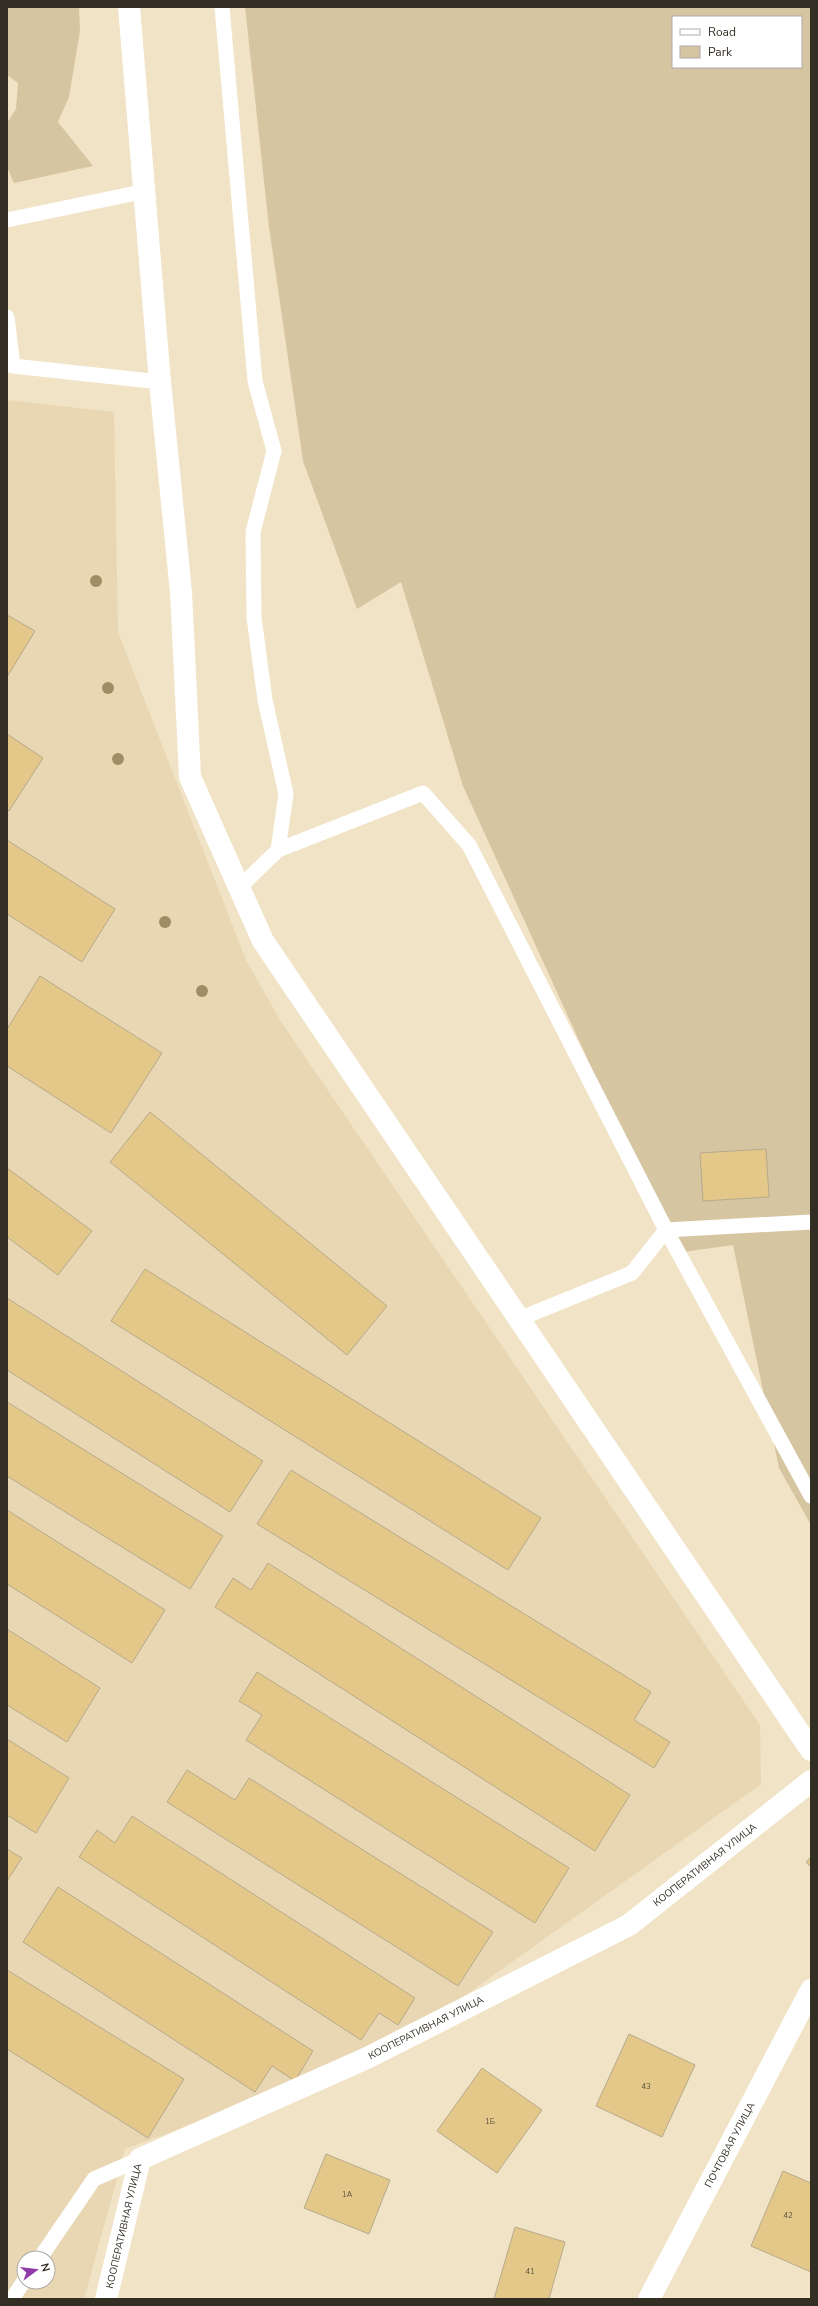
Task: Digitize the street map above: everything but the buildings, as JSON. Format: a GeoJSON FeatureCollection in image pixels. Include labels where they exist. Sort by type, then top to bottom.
{"type":"FeatureCollection","features":[{"type":"Feature","properties":{"kind":"street"},"geometry":{"type":"LineString","coordinates":[[129,7],[146,191],[160,382],[181,592],[190,777],[263,941],[811,1750]]}},
{"type":"Feature","properties":{"kind":"street","name":"КООПЕРАТИВНАЯ УЛИЦА"},"geometry":{"type":"LineString","coordinates":[[106,2299],[140,2159],[367,2058],[629,1925],[811,1781]]}},
{"type":"Feature","properties":{"kind":"street","name":"ПОЧТОВАЯ УЛИЦА"},"geometry":{"type":"LineString","coordinates":[[649,2299],[811,1990]]}},
{"type":"Feature","properties":{"kind":"lane"},"geometry":{"type":"LineString","coordinates":[[222,7],[255,381],[274,451],[253,532],[254,616],[265,700],[286,794],[278,850]]}},
{"type":"Feature","properties":{"kind":"lane"},"geometry":{"type":"LineString","coordinates":[[7,220],[146,191]]}},
{"type":"Feature","properties":{"kind":"lane"},"geometry":{"type":"LineString","coordinates":[[7,317],[13,366],[160,382]]}},
{"type":"Feature","properties":{"kind":"lane"},"geometry":{"type":"LineString","coordinates":[[239,888],[278,850],[423,793],[469,845],[666,1230],[811,1496]]}},
{"type":"Feature","properties":{"kind":"lane"},"geometry":{"type":"LineString","coordinates":[[519,1319],[632,1273],[666,1230],[811,1222]]}},
{"type":"Feature","properties":{"kind":"lane"},"geometry":{"type":"LineString","coordinates":[[45,2250],[94,2179],[140,2159]]}},
{"type":"Feature","properties":{"kind":"lane"},"geometry":{"type":"LineString","coordinates":[[12,2299],[18,2290]]}},
{"type":"Feature","properties":{"kind":"shaded area"},"geometry":{"type":"Polygon","coordinates":[[[7,400],[114,412],[118,632],[246,960],[280,1020],[760,1725],[761,1784],[453,2004],[275,2093],[125,2149],[84,2299],[7,2299],[7,400]]]}},
{"type":"Feature","properties":{"kind":"green space"},"geometry":{"type":"Polygon","coordinates":[[[7,7],[79,7],[80,31],[69,97],[58,122],[93,166],[14,183],[7,167],[7,123],[16,109],[18,83],[7,75],[7,7]]]}},
{"type":"Feature","properties":{"kind":"green space"},"geometry":{"type":"Polygon","coordinates":[[[245,7],[811,7],[811,1525],[779,1468],[733,1245],[676,1253],[463,786],[401,582],[357,609],[303,461],[269,227],[245,7]]]}}]}
